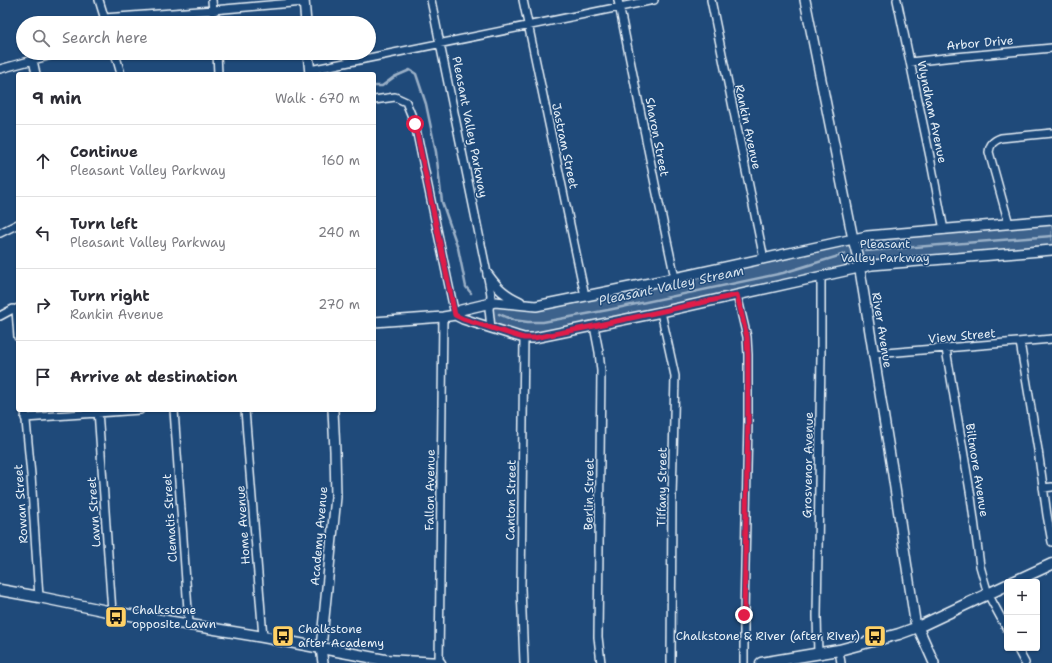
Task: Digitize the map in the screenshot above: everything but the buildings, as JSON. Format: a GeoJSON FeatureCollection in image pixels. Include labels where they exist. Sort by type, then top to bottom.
{"type":"FeatureCollection","features":[{"type":"Feature","properties":{"kind":"main road"},"geometry":{"type":"LineString","coordinates":[[1020,579],[1052,564]]}},
{"type":"Feature","properties":{"kind":"main road"},"geometry":{"type":"LineString","coordinates":[[761,663],[839,650],[899,634],[918,627],[1004,586]]}},
{"type":"Feature","properties":{"kind":"main road"},"geometry":{"type":"LineString","coordinates":[[0,590],[112,612],[263,637],[385,660],[440,663]]}},
{"type":"Feature","properties":{"kind":"street"},"geometry":{"type":"LineString","coordinates":[[99,0],[104,16]]}},
{"type":"Feature","properties":{"kind":"street"},"geometry":{"type":"LineString","coordinates":[[212,0],[213,16]]}},
{"type":"Feature","properties":{"kind":"street"},"geometry":{"type":"LineString","coordinates":[[431,0],[441,44],[528,26],[619,4],[654,0]]}},
{"type":"Feature","properties":{"kind":"street","name":"Jastram Street"},"geometry":{"type":"LineString","coordinates":[[523,0],[585,296]]}},
{"type":"Feature","properties":{"kind":"street","name":"Rankin Avenue"},"geometry":{"type":"LineString","coordinates":[[711,0],[764,259]]}},
{"type":"Feature","properties":{"kind":"street","name":"River Avenue"},"geometry":{"type":"LineString","coordinates":[[805,0],[860,268],[915,621],[934,663]]}},
{"type":"Feature","properties":{"kind":"street","name":"Wyndham Avenue"},"geometry":{"type":"LineString","coordinates":[[897,0],[944,230]]}},
{"type":"Feature","properties":{"kind":"street"},"geometry":{"type":"LineString","coordinates":[[148,16],[304,1],[305,16]]}},
{"type":"Feature","properties":{"kind":"street","name":"Sharon Street"},"geometry":{"type":"LineString","coordinates":[[619,4],[675,278]]}},
{"type":"Feature","properties":{"kind":"street","name":"Pleasant Valley Parkway"},"geometry":{"type":"LineString","coordinates":[[376,58],[441,44],[488,275],[491,295],[489,309],[491,328]]}},
{"type":"Feature","properties":{"kind":"street","name":"Arbor Drive"},"geometry":{"type":"LineString","coordinates":[[910,62],[1052,48]]}},
{"type":"Feature","properties":{"kind":"street"},"geometry":{"type":"LineString","coordinates":[[0,69],[33,60],[36,72]]}},
{"type":"Feature","properties":{"kind":"street"},"geometry":{"type":"LineString","coordinates":[[117,60],[120,72]]}},
{"type":"Feature","properties":{"kind":"street"},"geometry":{"type":"LineString","coordinates":[[217,60],[218,72]]}},
{"type":"Feature","properties":{"kind":"street"},"geometry":{"type":"LineString","coordinates":[[309,60],[310,72]]}},
{"type":"Feature","properties":{"kind":"street","name":"Pleasant Valley Parkway"},"geometry":{"type":"LineString","coordinates":[[310,72],[366,60]]}},
{"type":"Feature","properties":{"kind":"street"},"geometry":{"type":"LineString","coordinates":[[376,100],[395,97],[406,102],[415,124],[455,315]]}},
{"type":"Feature","properties":{"kind":"street"},"geometry":{"type":"LineString","coordinates":[[1009,224],[989,152],[990,146],[994,140],[1001,138],[1052,133]]}},
{"type":"Feature","properties":{"kind":"street"},"geometry":{"type":"LineString","coordinates":[[376,322],[443,317],[455,315],[461,310],[490,303],[501,302],[536,306],[675,278],[867,236],[1052,220]]}},
{"type":"Feature","properties":{"kind":"street"},"geometry":{"type":"LineString","coordinates":[[0,233],[16,225]]}},
{"type":"Feature","properties":{"kind":"street"},"geometry":{"type":"LineString","coordinates":[[455,315],[463,319],[524,338],[545,336],[860,268],[1052,250]]}},
{"type":"Feature","properties":{"kind":"street","name":"Pleasant Valley Parkway"},"geometry":{"type":"LineString","coordinates":[[488,275],[496,286],[510,298],[529,306]]}},
{"type":"Feature","properties":{"kind":"street","name":"Grosvenor Avenue"},"geometry":{"type":"LineString","coordinates":[[818,654],[817,616],[821,277]]}},
{"type":"Feature","properties":{"kind":"street"},"geometry":{"type":"LineString","coordinates":[[737,295],[747,337],[748,355],[744,663]]}},
{"type":"Feature","properties":{"kind":"street"},"geometry":{"type":"LineString","coordinates":[[0,316],[13,309],[16,309]]}},
{"type":"Feature","properties":{"kind":"street","name":"Tiffany Street"},"geometry":{"type":"LineString","coordinates":[[661,312],[675,376],[671,663]]}},
{"type":"Feature","properties":{"kind":"street","name":"Fallon Avenue"},"geometry":{"type":"LineString","coordinates":[[440,663],[443,317]]}},
{"type":"Feature","properties":{"kind":"street","name":"Berlin Street"},"geometry":{"type":"LineString","coordinates":[[594,326],[601,371],[598,637],[601,663]]}},
{"type":"Feature","properties":{"kind":"street","name":"Canton Street"},"geometry":{"type":"LineString","coordinates":[[524,338],[521,588],[524,663]]}},
{"type":"Feature","properties":{"kind":"street","name":"View Street"},"geometry":{"type":"LineString","coordinates":[[874,354],[1052,339]]}},
{"type":"Feature","properties":{"kind":"street"},"geometry":{"type":"LineString","coordinates":[[1020,342],[1052,542]]}},
{"type":"Feature","properties":{"kind":"street","name":"Biltmore Avenue"},"geometry":{"type":"LineString","coordinates":[[946,349],[971,497],[980,566],[988,594],[1004,623]]}},
{"type":"Feature","properties":{"kind":"street","name":"Rowan Street"},"geometry":{"type":"LineString","coordinates":[[25,412],[31,475],[39,597]]}},
{"type":"Feature","properties":{"kind":"street"},"geometry":{"type":"LineString","coordinates":[[25,418],[98,412]]}},
{"type":"Feature","properties":{"kind":"street","name":"Lawn Street"},"geometry":{"type":"LineString","coordinates":[[98,412],[112,612]]}},
{"type":"Feature","properties":{"kind":"street","name":"Clematis Street"},"geometry":{"type":"LineString","coordinates":[[174,412],[189,624]]}},
{"type":"Feature","properties":{"kind":"street","name":"Home Avenue"},"geometry":{"type":"LineString","coordinates":[[245,412],[263,637]]}},
{"type":"Feature","properties":{"kind":"street","name":"Academy Avenue"},"geometry":{"type":"LineString","coordinates":[[323,663],[321,648],[336,498],[333,412]]}},
{"type":"Feature","properties":{"kind":"street"},"geometry":{"type":"LineString","coordinates":[[1043,488],[1052,487]]}},
{"type":"Feature","properties":{"kind":"street"},"geometry":{"type":"LineString","coordinates":[[839,650],[841,663]]}},
{"type":"Feature","properties":{"kind":"street"},"geometry":{"type":"LineString","coordinates":[[1019,651],[1025,663]]}},
{"type":"Feature","properties":{"kind":"green space","name":"Pleasant Valley Parkway"},"geometry":{"type":"Polygon","coordinates":[[[1052,224],[1052,252],[860,268],[524,338],[491,328],[490,303],[525,309],[853,239],[1052,224]]]}},
{"type":"Feature","properties":{"kind":"waterway","name":"Pleasant Valley Stream"},"geometry":{"type":"LineString","coordinates":[[376,86],[382,86],[394,77],[410,70],[416,74],[426,104],[436,152],[442,202],[458,248],[466,287],[471,293]]}},
{"type":"Feature","properties":{"kind":"waterway","name":"Pleasant Valley Stream"},"geometry":{"type":"LineString","coordinates":[[866,251],[1052,236]]}},
{"type":"Feature","properties":{"kind":"waterway","name":"Pleasant Valley Stream"},"geometry":{"type":"LineString","coordinates":[[499,314],[513,320],[543,322],[608,310],[783,273],[845,254]]}},
{"type":"Feature","properties":{"kind":"place","name":"Chalkstone opposite Lawn"},"geometry":{"type":"Point","coordinates":[116,617]}},
{"type":"Feature","properties":{"kind":"place","name":"Chalkstone after Academy"},"geometry":{"type":"Point","coordinates":[283,636]}},
{"type":"Feature","properties":{"kind":"place","name":"Chalkstone & River (after River)"},"geometry":{"type":"Point","coordinates":[875,636]}},
{"type":"Feature","properties":{"kind":"route"},"geometry":{"type":"LineString","coordinates":[[415,124],[455,315],[463,319],[517,336],[534,338],[737,295],[747,337],[748,355],[744,615]]}}]}
